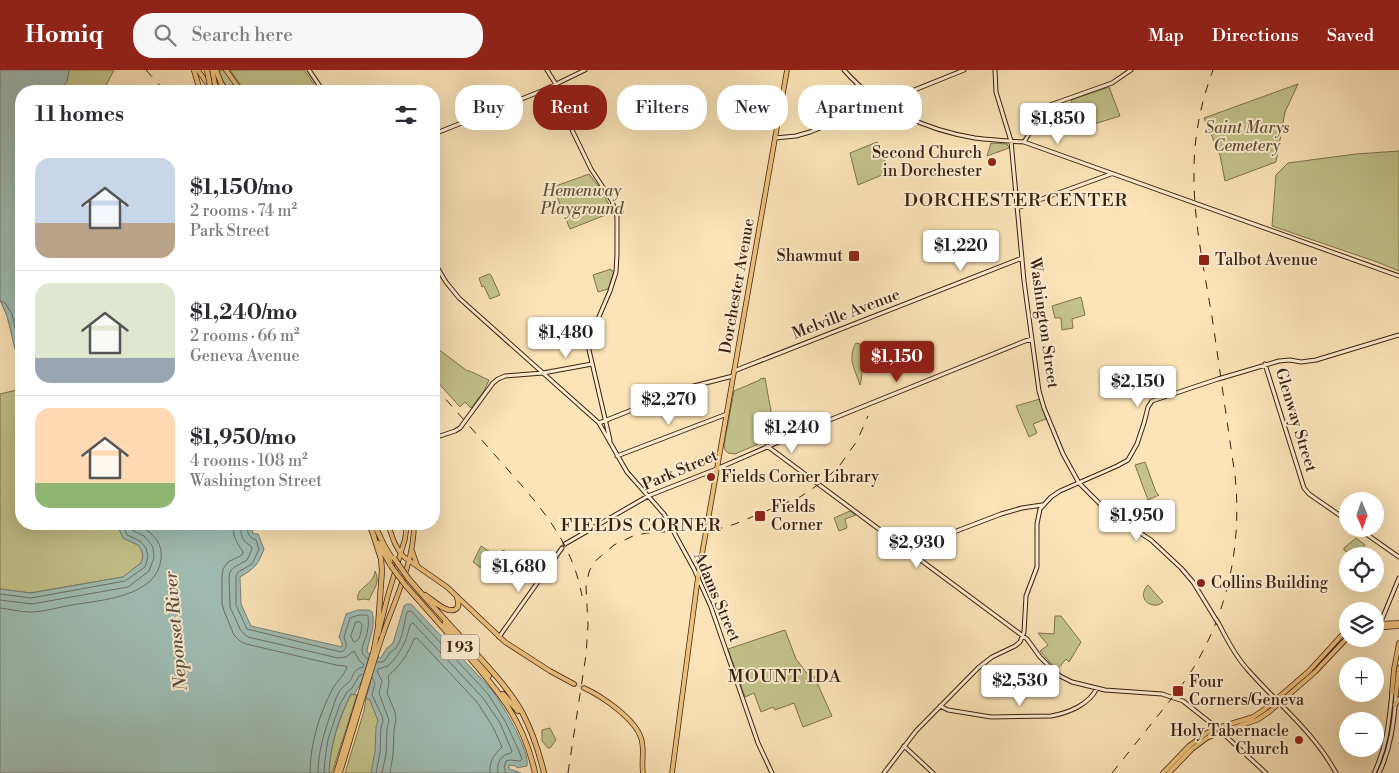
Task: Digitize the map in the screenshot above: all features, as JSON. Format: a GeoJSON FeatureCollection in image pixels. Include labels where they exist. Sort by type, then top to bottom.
{"type":"FeatureCollection","features":[{"type":"Feature","properties":{"kind":"highway"},"geometry":{"type":"LineString","coordinates":[[194,70],[198,85]]}},
{"type":"Feature","properties":{"kind":"highway"},"geometry":{"type":"LineString","coordinates":[[209,70],[212,85]]}},
{"type":"Feature","properties":{"kind":"highway"},"geometry":{"type":"LineString","coordinates":[[216,70],[222,85]]}},
{"type":"Feature","properties":{"kind":"highway","name":"I 93"},"geometry":{"type":"LineString","coordinates":[[373,530],[373,534],[407,582],[488,679],[512,711]]}},
{"type":"Feature","properties":{"kind":"highway","name":"I 93"},"geometry":{"type":"LineString","coordinates":[[376,530],[392,562],[407,582],[526,719]]}},
{"type":"Feature","properties":{"kind":"highway"},"geometry":{"type":"LineString","coordinates":[[373,534],[382,570],[376,651]]}},
{"type":"Feature","properties":{"kind":"highway","name":"I 93"},"geometry":{"type":"LineString","coordinates":[[407,582],[421,593],[511,695],[526,719],[538,750],[544,773]]}},
{"type":"Feature","properties":{"kind":"highway"},"geometry":{"type":"LineString","coordinates":[[421,593],[444,609],[456,609],[464,604]]}},
{"type":"Feature","properties":{"kind":"highway"},"geometry":{"type":"LineString","coordinates":[[456,609],[457,597]]}},
{"type":"Feature","properties":{"kind":"highway","name":"I 93"},"geometry":{"type":"LineString","coordinates":[[500,690],[526,740],[535,773]]}},
{"type":"Feature","properties":{"kind":"main road"},"geometry":{"type":"LineString","coordinates":[[198,70],[209,85]]}},
{"type":"Feature","properties":{"kind":"main road"},"geometry":{"type":"LineString","coordinates":[[226,70],[237,85]]}},
{"type":"Feature","properties":{"kind":"main road"},"geometry":{"type":"LineString","coordinates":[[309,70],[319,85]]}},
{"type":"Feature","properties":{"kind":"main road","name":"Adams Street"},"geometry":{"type":"LineString","coordinates":[[548,70],[557,84],[573,132],[591,169],[612,201],[617,217],[616,272],[590,337],[589,350],[611,446]]}},
{"type":"Feature","properties":{"kind":"main road"},"geometry":{"type":"LineString","coordinates":[[440,132],[557,84],[585,70]]}},
{"type":"Feature","properties":{"kind":"main road","name":"Dorchester Avenue"},"geometry":{"type":"LineString","coordinates":[[672,773],[698,577],[787,70]]}},
{"type":"Feature","properties":{"kind":"main road"},"geometry":{"type":"LineString","coordinates":[[844,70],[858,85]]}},
{"type":"Feature","properties":{"kind":"main road"},"geometry":{"type":"LineString","coordinates":[[922,87],[964,70]]}},
{"type":"Feature","properties":{"kind":"main road","name":"Washington Street"},"geometry":{"type":"LineString","coordinates":[[995,70],[996,92],[1011,141],[1022,258],[1039,391],[1063,454],[1079,483],[1109,514],[1151,540],[1193,582],[1247,669],[1316,742],[1336,773]]}},
{"type":"Feature","properties":{"kind":"main road"},"geometry":{"type":"LineString","coordinates":[[1024,142],[1043,112],[1050,105],[1112,83],[1131,70]]}},
{"type":"Feature","properties":{"kind":"main road"},"geometry":{"type":"LineString","coordinates":[[922,123],[947,132],[974,138],[1024,142],[1399,276]]}},
{"type":"Feature","properties":{"kind":"main road"},"geometry":{"type":"LineString","coordinates":[[775,138],[808,133],[815,130]]}},
{"type":"Feature","properties":{"kind":"main road"},"geometry":{"type":"LineString","coordinates":[[1017,208],[1112,174]]}},
{"type":"Feature","properties":{"kind":"main road","name":"Melville Avenue"},"geometry":{"type":"LineString","coordinates":[[599,423],[691,387],[734,374],[1022,258]]}},
{"type":"Feature","properties":{"kind":"main road"},"geometry":{"type":"LineString","coordinates":[[440,272],[458,297],[599,423]]}},
{"type":"Feature","properties":{"kind":"main road"},"geometry":{"type":"LineString","coordinates":[[884,773],[916,731],[984,662],[1020,642],[1023,636],[1026,598],[1038,563],[1037,518],[1040,509],[1056,494],[1128,460],[1137,444],[1148,407],[1152,401],[1265,364],[1282,360],[1301,362],[1316,360],[1399,335]]}},
{"type":"Feature","properties":{"kind":"main road","name":"Park Street"},"geometry":{"type":"LineString","coordinates":[[565,544],[648,496],[767,446],[1032,340]]}},
{"type":"Feature","properties":{"kind":"main road"},"geometry":{"type":"LineString","coordinates":[[440,436],[460,428],[477,403],[498,379],[506,376],[543,373],[592,364]]}},
{"type":"Feature","properties":{"kind":"main road","name":"Glenway Street"},"geometry":{"type":"LineString","coordinates":[[1265,364],[1304,488],[1309,494],[1339,515]]}},
{"type":"Feature","properties":{"kind":"main road"},"geometry":{"type":"LineString","coordinates":[[617,456],[727,414]]}},
{"type":"Feature","properties":{"kind":"main road","name":"Adams Street"},"geometry":{"type":"LineString","coordinates":[[603,431],[605,421]]}},
{"type":"Feature","properties":{"kind":"main road","name":"Adams Street"},"geometry":{"type":"LineString","coordinates":[[599,423],[629,476],[664,514],[698,577],[711,607],[758,743],[772,773]]}},
{"type":"Feature","properties":{"kind":"main road"},"geometry":{"type":"LineString","coordinates":[[767,446],[1023,636],[1030,642],[1040,657],[1060,676],[1072,682],[1097,688],[1158,693],[1185,702],[1266,773]]}},
{"type":"Feature","properties":{"kind":"main road"},"geometry":{"type":"LineString","coordinates":[[907,550],[1001,514],[1043,505]]}},
{"type":"Feature","properties":{"kind":"main road"},"geometry":{"type":"LineString","coordinates":[[390,530],[400,554],[442,584],[499,637],[545,668],[574,684]]}},
{"type":"Feature","properties":{"kind":"main road"},"geometry":{"type":"LineString","coordinates":[[376,651],[388,595],[406,530]]}},
{"type":"Feature","properties":{"kind":"main road"},"geometry":{"type":"LineString","coordinates":[[336,773],[376,651],[409,561],[413,530]]}},
{"type":"Feature","properties":{"kind":"main road"},"geometry":{"type":"LineString","coordinates":[[1372,538],[1399,557]]}},
{"type":"Feature","properties":{"kind":"main road"},"geometry":{"type":"LineString","coordinates":[[499,637],[562,548]]}},
{"type":"Feature","properties":{"kind":"main road"},"geometry":{"type":"LineString","coordinates":[[411,550],[418,568]]}},
{"type":"Feature","properties":{"kind":"main road"},"geometry":{"type":"LineString","coordinates":[[405,573],[410,567],[418,568]]}},
{"type":"Feature","properties":{"kind":"main road"},"geometry":{"type":"LineString","coordinates":[[1384,616],[1399,578]]}},
{"type":"Feature","properties":{"kind":"main road"},"geometry":{"type":"LineString","coordinates":[[1384,623],[1399,622]]}},
{"type":"Feature","properties":{"kind":"main road"},"geometry":{"type":"LineString","coordinates":[[1384,627],[1399,626]]}},
{"type":"Feature","properties":{"kind":"main road"},"geometry":{"type":"LineString","coordinates":[[1163,773],[1189,746],[1208,732],[1253,717],[1278,702],[1339,638]]}},
{"type":"Feature","properties":{"kind":"main road"},"geometry":{"type":"LineString","coordinates":[[1374,773],[1382,756],[1397,694],[1394,669],[1399,643]]}},
{"type":"Feature","properties":{"kind":"main road"},"geometry":{"type":"LineString","coordinates":[[1169,773],[1192,749],[1207,738],[1257,720],[1315,672],[1339,647]]}},
{"type":"Feature","properties":{"kind":"main road"},"geometry":{"type":"LineString","coordinates":[[1379,773],[1390,743],[1399,668]]}},
{"type":"Feature","properties":{"kind":"main road"},"geometry":{"type":"LineString","coordinates":[[584,688],[604,699],[636,728],[642,741],[643,773]]}},
{"type":"Feature","properties":{"kind":"main road"},"geometry":{"type":"LineString","coordinates":[[940,706],[948,710],[991,717],[1051,716],[1080,706],[1090,698],[1097,688]]}},
{"type":"Feature","properties":{"kind":"main road"},"geometry":{"type":"LineString","coordinates":[[340,773],[361,699]]}},
{"type":"Feature","properties":{"kind":"main road"},"geometry":{"type":"LineString","coordinates":[[904,746],[933,773]]}},
{"type":"Feature","properties":{"kind":"green space"},"geometry":{"type":"Polygon","coordinates":[[[69,70],[114,70],[106,85],[64,85],[69,70]]]}},
{"type":"Feature","properties":{"kind":"green space"},"geometry":{"type":"Polygon","coordinates":[[[218,70],[224,70],[234,85],[225,85],[218,70]]]}},
{"type":"Feature","properties":{"kind":"green space"},"geometry":{"type":"Polygon","coordinates":[[[230,70],[304,70],[315,85],[241,85],[230,70]]]}},
{"type":"Feature","properties":{"kind":"green space","name":"Saint Marys Cemetery"},"geometry":{"type":"Polygon","coordinates":[[[1298,84],[1285,112],[1276,162],[1225,181],[1220,155],[1204,118],[1298,84]]]}},
{"type":"Feature","properties":{"kind":"green space"},"geometry":{"type":"Polygon","coordinates":[[[1109,87],[1120,116],[1081,128],[1071,100],[1109,87]]]}},
{"type":"Feature","properties":{"kind":"green space"},"geometry":{"type":"Polygon","coordinates":[[[877,142],[889,172],[858,185],[850,153],[877,142]]]}},
{"type":"Feature","properties":{"kind":"green space"},"geometry":{"type":"Polygon","coordinates":[[[991,143],[1007,144],[1009,148],[987,156],[991,143]]]}},
{"type":"Feature","properties":{"kind":"green space"},"geometry":{"type":"Polygon","coordinates":[[[1399,151],[1399,271],[1272,226],[1276,175],[1288,163],[1356,154],[1399,151]]]}},
{"type":"Feature","properties":{"kind":"green space","name":"Hemenway Playground"},"geometry":{"type":"Polygon","coordinates":[[[589,174],[600,188],[613,212],[570,229],[553,187],[589,174]]]}},
{"type":"Feature","properties":{"kind":"green space"},"geometry":{"type":"Polygon","coordinates":[[[611,269],[611,271],[614,271],[608,289],[598,292],[593,275],[611,269]]]}},
{"type":"Feature","properties":{"kind":"green space"},"geometry":{"type":"Polygon","coordinates":[[[489,274],[500,295],[490,299],[484,286],[482,287],[479,278],[489,274]]]}},
{"type":"Feature","properties":{"kind":"green space"},"geometry":{"type":"Polygon","coordinates":[[[1081,297],[1085,315],[1072,319],[1073,328],[1062,330],[1061,318],[1055,318],[1052,306],[1081,297]]]}},
{"type":"Feature","properties":{"kind":"green space"},"geometry":{"type":"Polygon","coordinates":[[[856,343],[860,344],[862,375],[860,385],[852,359],[856,343]]]}},
{"type":"Feature","properties":{"kind":"green space"},"geometry":{"type":"Polygon","coordinates":[[[440,350],[466,370],[489,380],[484,391],[471,408],[465,402],[460,407],[440,385],[440,350]]]}},
{"type":"Feature","properties":{"kind":"green space"},"geometry":{"type":"Polygon","coordinates":[[[765,378],[776,439],[767,443],[763,442],[735,454],[728,453],[724,445],[734,391],[765,378]]]}},
{"type":"Feature","properties":{"kind":"green space"},"geometry":{"type":"Polygon","coordinates":[[[15,390],[15,530],[120,530],[123,538],[138,545],[143,557],[141,563],[123,577],[30,593],[0,589],[0,394],[15,390]]]}},
{"type":"Feature","properties":{"kind":"green space"},"geometry":{"type":"Polygon","coordinates":[[[1040,399],[1046,419],[1033,424],[1037,433],[1029,437],[1016,406],[1040,399]]]}},
{"type":"Feature","properties":{"kind":"green space"},"geometry":{"type":"Polygon","coordinates":[[[1145,462],[1156,492],[1159,495],[1148,500],[1135,465],[1145,462]]]}},
{"type":"Feature","properties":{"kind":"green space"},"geometry":{"type":"Polygon","coordinates":[[[850,511],[856,515],[845,519],[847,528],[839,531],[834,518],[850,511]]]}},
{"type":"Feature","properties":{"kind":"green space"},"geometry":{"type":"Polygon","coordinates":[[[1356,538],[1365,545],[1364,547],[1345,547],[1356,538]]]}},
{"type":"Feature","properties":{"kind":"green space"},"geometry":{"type":"Polygon","coordinates":[[[481,546],[498,557],[503,550],[509,554],[493,577],[473,562],[481,546]]]}},
{"type":"Feature","properties":{"kind":"green space"},"geometry":{"type":"Polygon","coordinates":[[[375,571],[377,582],[369,600],[358,600],[359,592],[372,580],[375,571]]]}},
{"type":"Feature","properties":{"kind":"green space"},"geometry":{"type":"Polygon","coordinates":[[[1148,585],[1163,602],[1159,605],[1147,603],[1145,600],[1143,595],[1148,585]]]}},
{"type":"Feature","properties":{"kind":"green space"},"geometry":{"type":"Polygon","coordinates":[[[1055,616],[1061,616],[1081,642],[1069,662],[1066,659],[1057,670],[1040,651],[1048,645],[1038,633],[1054,634],[1055,616]]]}},
{"type":"Feature","properties":{"kind":"green space"},"geometry":{"type":"Polygon","coordinates":[[[785,630],[796,659],[809,676],[814,676],[832,716],[803,727],[794,703],[775,710],[773,707],[761,712],[754,693],[745,697],[728,649],[785,630]]]}},
{"type":"Feature","properties":{"kind":"green space"},"geometry":{"type":"Polygon","coordinates":[[[351,694],[357,695],[332,773],[329,773],[331,752],[336,732],[351,694]]]}},
{"type":"Feature","properties":{"kind":"green space"},"geometry":{"type":"Polygon","coordinates":[[[366,698],[370,700],[378,720],[377,773],[345,773],[364,711],[366,698]]]}},
{"type":"Feature","properties":{"kind":"green space"},"geometry":{"type":"Polygon","coordinates":[[[550,728],[556,740],[548,748],[542,741],[542,730],[550,728]]]}},
{"type":"Feature","properties":{"kind":"water"},"geometry":{"type":"Polygon","coordinates":[[[0,70],[69,70],[64,85],[15,85],[15,349],[7,316],[0,300],[0,70]]]}},
{"type":"Feature","properties":{"kind":"water","name":"Neponset River"},"geometry":{"type":"Polygon","coordinates":[[[120,530],[252,530],[253,534],[258,534],[264,549],[255,566],[240,577],[241,604],[251,626],[342,647],[339,637],[346,614],[358,610],[369,610],[372,612],[373,622],[367,651],[381,658],[386,649],[393,643],[404,606],[411,604],[492,690],[520,739],[527,759],[527,766],[517,768],[516,766],[509,765],[509,769],[521,773],[371,773],[378,721],[370,700],[366,698],[371,682],[363,679],[354,695],[351,694],[342,713],[333,742],[329,773],[0,773],[0,589],[31,593],[123,577],[141,563],[143,557],[138,545],[123,538],[120,530]]]}},
{"type":"Feature","properties":{"kind":"tunnel"},"geometry":{"type":"LineString","coordinates":[[574,684],[584,688]]}},
{"type":"Feature","properties":{"kind":"railway"},"geometry":{"type":"LineString","coordinates":[[146,70],[160,85]]}},
{"type":"Feature","properties":{"kind":"railway"},"geometry":{"type":"LineString","coordinates":[[1112,773],[1194,667],[1216,622],[1224,598],[1234,550],[1237,500],[1235,475],[1200,244],[1194,188],[1194,157],[1197,132],[1205,94],[1213,70]]}},
{"type":"Feature","properties":{"kind":"railway"},"geometry":{"type":"LineString","coordinates":[[440,393],[528,493],[552,524],[570,557],[582,596]]}},
{"type":"Feature","properties":{"kind":"railway"},"geometry":{"type":"LineString","coordinates":[[568,773],[586,655],[588,625],[586,587],[593,563],[614,545],[633,536],[647,533],[722,528],[800,497],[825,480],[840,465],[857,441],[868,416]]}},
{"type":"Feature","properties":{"kind":"place","name":"Second Church in Dorchester"},"geometry":{"type":"Point","coordinates":[992,162]}},
{"type":"Feature","properties":{"kind":"place","name":"Shawmut"},"geometry":{"type":"Point","coordinates":[854,256]}},
{"type":"Feature","properties":{"kind":"place","name":"Talbot Avenue"},"geometry":{"type":"Point","coordinates":[1204,260]}},
{"type":"Feature","properties":{"kind":"place","name":"Fields Corner Library"},"geometry":{"type":"Point","coordinates":[711,477]}},
{"type":"Feature","properties":{"kind":"place","name":"Fields Corner"},"geometry":{"type":"Point","coordinates":[760,516]}},
{"type":"Feature","properties":{"kind":"place","name":"Collins Building"},"geometry":{"type":"Point","coordinates":[1201,583]}},
{"type":"Feature","properties":{"kind":"place","name":"Four Corners/Geneva"},"geometry":{"type":"Point","coordinates":[1178,691]}},
{"type":"Feature","properties":{"kind":"place","name":"Holy Tabernacle Church"},"geometry":{"type":"Point","coordinates":[1299,740]}},
{"type":"Feature","properties":{"kind":"district","name":"DORCHESTER CENTER"},"geometry":{"type":"Point","coordinates":[1016,200]}},
{"type":"Feature","properties":{"kind":"district","name":"FIELDS CORNER"},"geometry":{"type":"Point","coordinates":[641,525]}},
{"type":"Feature","properties":{"kind":"district","name":"MOUNT IDA"},"geometry":{"type":"Point","coordinates":[785,676]}}]}
